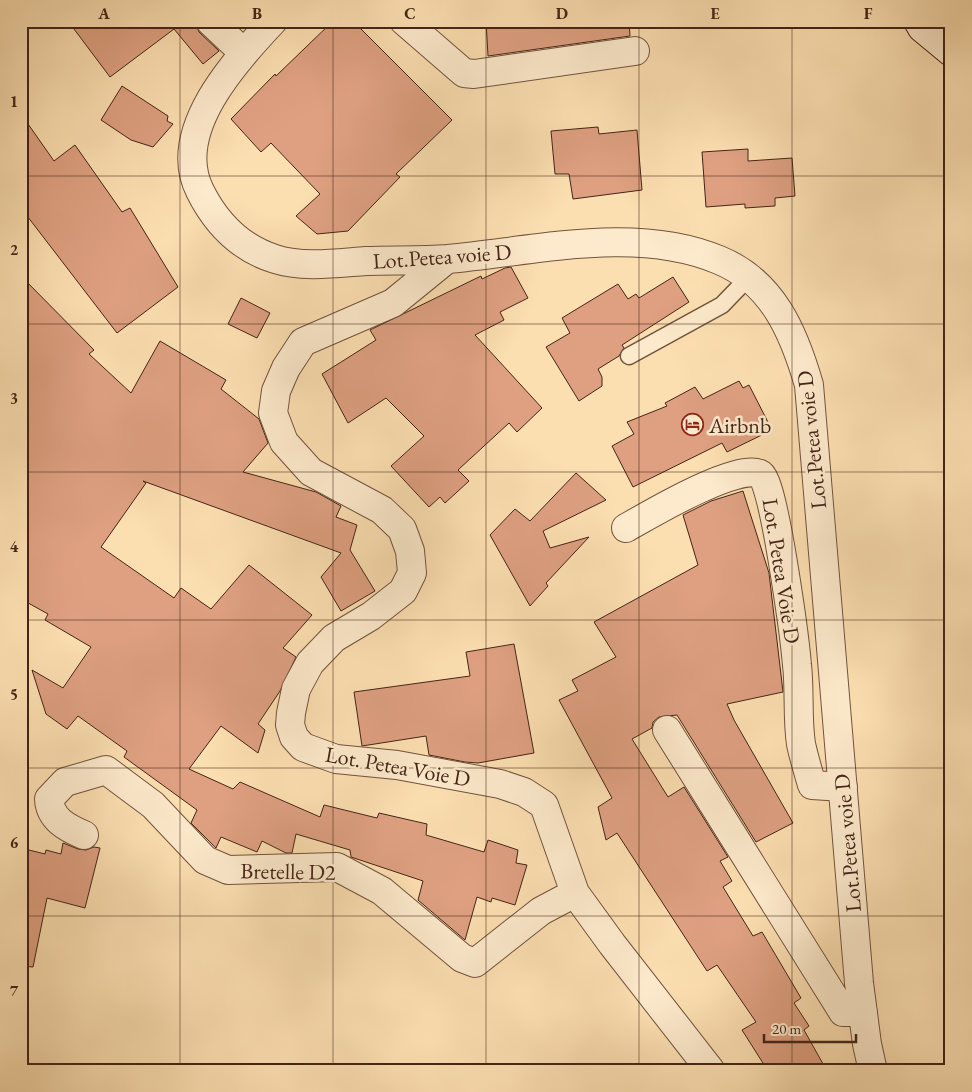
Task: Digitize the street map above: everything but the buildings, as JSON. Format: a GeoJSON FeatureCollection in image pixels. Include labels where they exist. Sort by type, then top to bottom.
{"type":"FeatureCollection","features":[{"type":"Feature","properties":{"kind":"street"},"geometry":{"type":"LineString","coordinates":[[210,21],[243,52]]}},
{"type":"Feature","properties":{"kind":"street","name":"Lot.Petea voie D"},"geometry":{"type":"LineString","coordinates":[[273,21],[243,52],[215,93],[200,122],[193,149],[194,178],[206,203],[222,227],[246,246],[276,260],[310,264],[447,259],[607,243],[652,242],[682,247],[720,260],[749,277],[784,316],[798,346],[809,385],[821,551],[863,1012],[873,1071]]}},
{"type":"Feature","properties":{"kind":"street"},"geometry":{"type":"LineString","coordinates":[[404,21],[464,73],[474,74],[529,68],[635,51]]}},
{"type":"Feature","properties":{"kind":"street"},"geometry":{"type":"LineString","coordinates":[[918,21],[922,28],[951,52]]}},
{"type":"Feature","properties":{"kind":"street","name":"Lot. Petea Voie D"},"geometry":{"type":"LineString","coordinates":[[447,259],[393,304],[303,342],[286,368],[276,391],[273,413],[284,442],[311,472],[382,510],[402,529],[410,550],[412,573],[403,591],[371,616],[334,638],[310,662],[296,689],[290,725],[294,737],[303,747],[336,759],[397,765],[500,784],[524,792],[544,805],[575,893],[710,1071]]}},
{"type":"Feature","properties":{"kind":"street","name":"Lot. Petea Voie D"},"geometry":{"type":"LineString","coordinates":[[626,528],[694,490],[746,473],[759,473],[764,476],[771,495],[786,584],[797,666],[801,744],[812,785],[843,786]]}},
{"type":"Feature","properties":{"kind":"street"},"geometry":{"type":"LineString","coordinates":[[667,730],[843,1012],[863,1012]]}},
{"type":"Feature","properties":{"kind":"street","name":"Bretelle D2"},"geometry":{"type":"LineString","coordinates":[[84,835],[65,827],[49,809],[49,799],[65,782],[106,770],[153,805],[205,860],[228,870],[337,867],[382,891],[454,952],[475,963],[541,911],[575,893]]}},
{"type":"Feature","properties":{"kind":"lane"},"geometry":{"type":"LineString","coordinates":[[630,356],[722,305],[749,277]]}},
{"type":"Feature","properties":{"kind":"place","name":"Airbnb"},"geometry":{"type":"Point","coordinates":[693,425]}}]}
